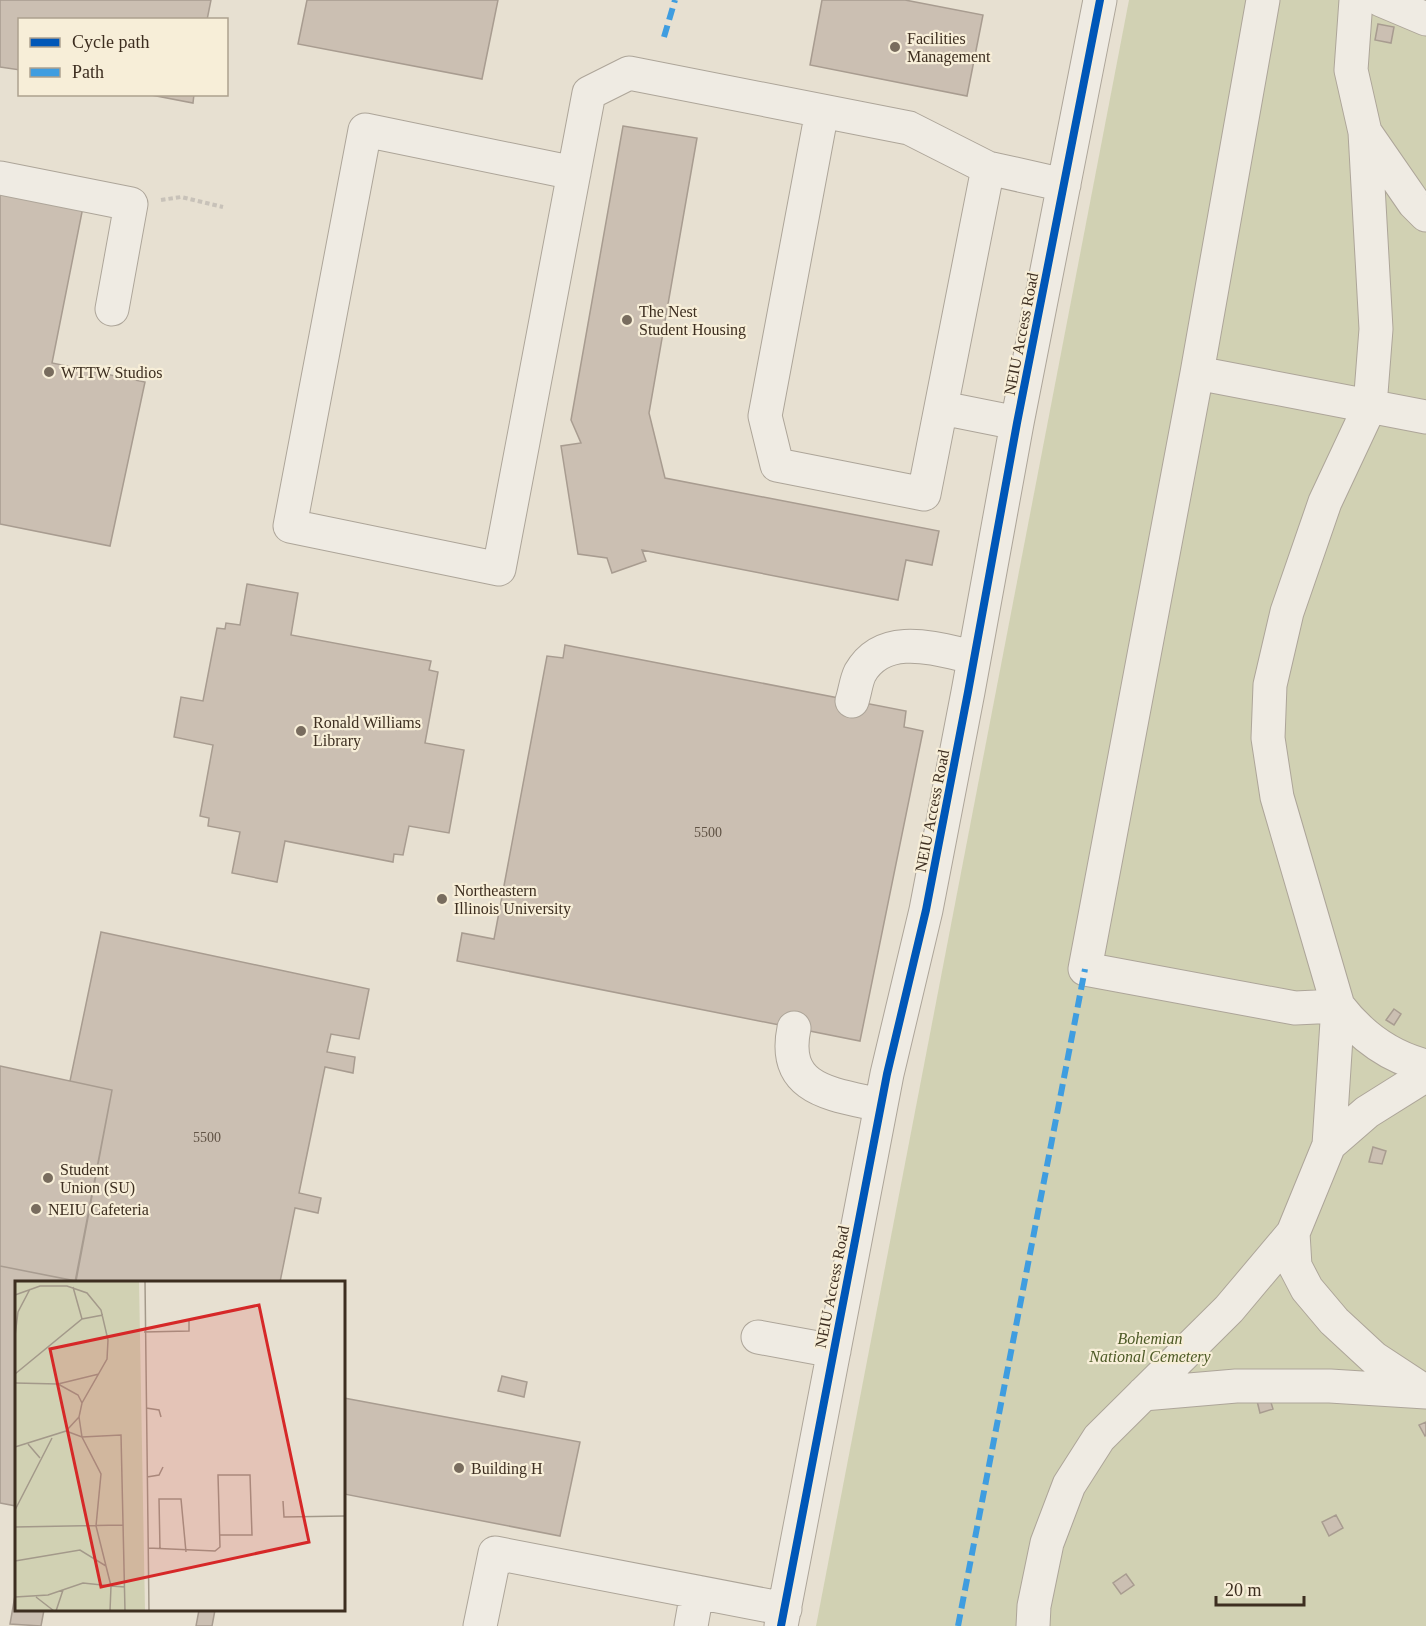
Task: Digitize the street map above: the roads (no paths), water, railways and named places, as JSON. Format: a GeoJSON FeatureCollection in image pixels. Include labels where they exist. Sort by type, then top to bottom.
{"type":"FeatureCollection","features":[{"type":"Feature","properties":{"kind":"street","name":"NEIU Access Road"},"geometry":{"type":"LineString","coordinates":[[783,1618],[880,1105],[926,910],[969,692],[973,657],[1017,423],[1100,0]]}},
{"type":"Feature","properties":{"kind":"street"},"geometry":{"type":"LineString","coordinates":[[1263,0],[1197,373],[1085,969],[1295,1008],[1338,1006]]}},
{"type":"Feature","properties":{"kind":"street"},"geometry":{"type":"LineString","coordinates":[[1033,1626],[1034,1606],[1047,1543],[1069,1485],[1098,1438],[1229,1309],[1293,1233],[1329,1145],[1338,1006],[1277,797],[1268,738],[1270,685],[1287,612],[1325,502],[1370,406],[1376,329],[1365,132],[1351,70],[1356,0]]}},
{"type":"Feature","properties":{"kind":"street"},"geometry":{"type":"LineString","coordinates":[[1382,0],[1426,19]]}},
{"type":"Feature","properties":{"kind":"street"},"geometry":{"type":"LineString","coordinates":[[573,173],[364,130],[290,526],[500,569],[589,93],[629,73],[909,128],[988,168],[1064,185]]}},
{"type":"Feature","properties":{"kind":"street"},"geometry":{"type":"LineString","coordinates":[[822,111],[765,416],[777,465],[924,494],[988,168]]}},
{"type":"Feature","properties":{"kind":"street"},"geometry":{"type":"LineString","coordinates":[[1365,132],[1414,203],[1426,214]]}},
{"type":"Feature","properties":{"kind":"street"},"geometry":{"type":"LineString","coordinates":[[0,178],[131,204],[112,309]]}},
{"type":"Feature","properties":{"kind":"street"},"geometry":{"type":"LineString","coordinates":[[1197,373],[1426,417]]}},
{"type":"Feature","properties":{"kind":"street"},"geometry":{"type":"LineString","coordinates":[[942,408],[1017,423]]}},
{"type":"Feature","properties":{"kind":"street"},"geometry":{"type":"LineString","coordinates":[[852,701],[860,673],[874,658],[890,648],[927,647],[973,657]]}},
{"type":"Feature","properties":{"kind":"street"},"geometry":{"type":"LineString","coordinates":[[1338,1006],[1354,1027],[1389,1053],[1426,1066]]}},
{"type":"Feature","properties":{"kind":"street"},"geometry":{"type":"LineString","coordinates":[[794,1028],[791,1043],[792,1061],[800,1076],[818,1088],[880,1105]]}},
{"type":"Feature","properties":{"kind":"street"},"geometry":{"type":"LineString","coordinates":[[1329,1145],[1367,1112],[1426,1075]]}},
{"type":"Feature","properties":{"kind":"street"},"geometry":{"type":"LineString","coordinates":[[1293,1233],[1295,1266],[1307,1289],[1334,1321],[1374,1358],[1426,1392]]}},
{"type":"Feature","properties":{"kind":"street"},"geometry":{"type":"LineString","coordinates":[[758,1336],[834,1351]]}},
{"type":"Feature","properties":{"kind":"street"},"geometry":{"type":"LineString","coordinates":[[1143,1394],[1236,1386],[1330,1386],[1426,1392]]}},
{"type":"Feature","properties":{"kind":"street"},"geometry":{"type":"LineString","coordinates":[[480,1626],[495,1553],[697,1592],[783,1618]]}},
{"type":"Feature","properties":{"kind":"street"},"geometry":{"type":"LineString","coordinates":[[691,1626],[697,1592]]}},
{"type":"Feature","properties":{"kind":"place","name":"Facilities Management"},"geometry":{"type":"Point","coordinates":[895,47]}},
{"type":"Feature","properties":{"kind":"place","name":"The Nest Student Housing"},"geometry":{"type":"Point","coordinates":[627,320]}},
{"type":"Feature","properties":{"kind":"place","name":"WTTW Studios"},"geometry":{"type":"Point","coordinates":[49,372]}},
{"type":"Feature","properties":{"kind":"place","name":"Ronald Williams Library"},"geometry":{"type":"Point","coordinates":[301,731]}},
{"type":"Feature","properties":{"kind":"place","name":"Northeastern Illinois University"},"geometry":{"type":"Point","coordinates":[442,899]}},
{"type":"Feature","properties":{"kind":"place","name":"Student Union (SU)"},"geometry":{"type":"Point","coordinates":[48,1178]}},
{"type":"Feature","properties":{"kind":"place","name":"NEIU Cafeteria"},"geometry":{"type":"Point","coordinates":[36,1209]}},
{"type":"Feature","properties":{"kind":"place","name":"Building H"},"geometry":{"type":"Point","coordinates":[459,1468]}},
{"type":"Feature","properties":{"kind":"park label","name":"Bohemian National Cemetery"},"geometry":{"type":"Point","coordinates":[1150,1347]}}]}
